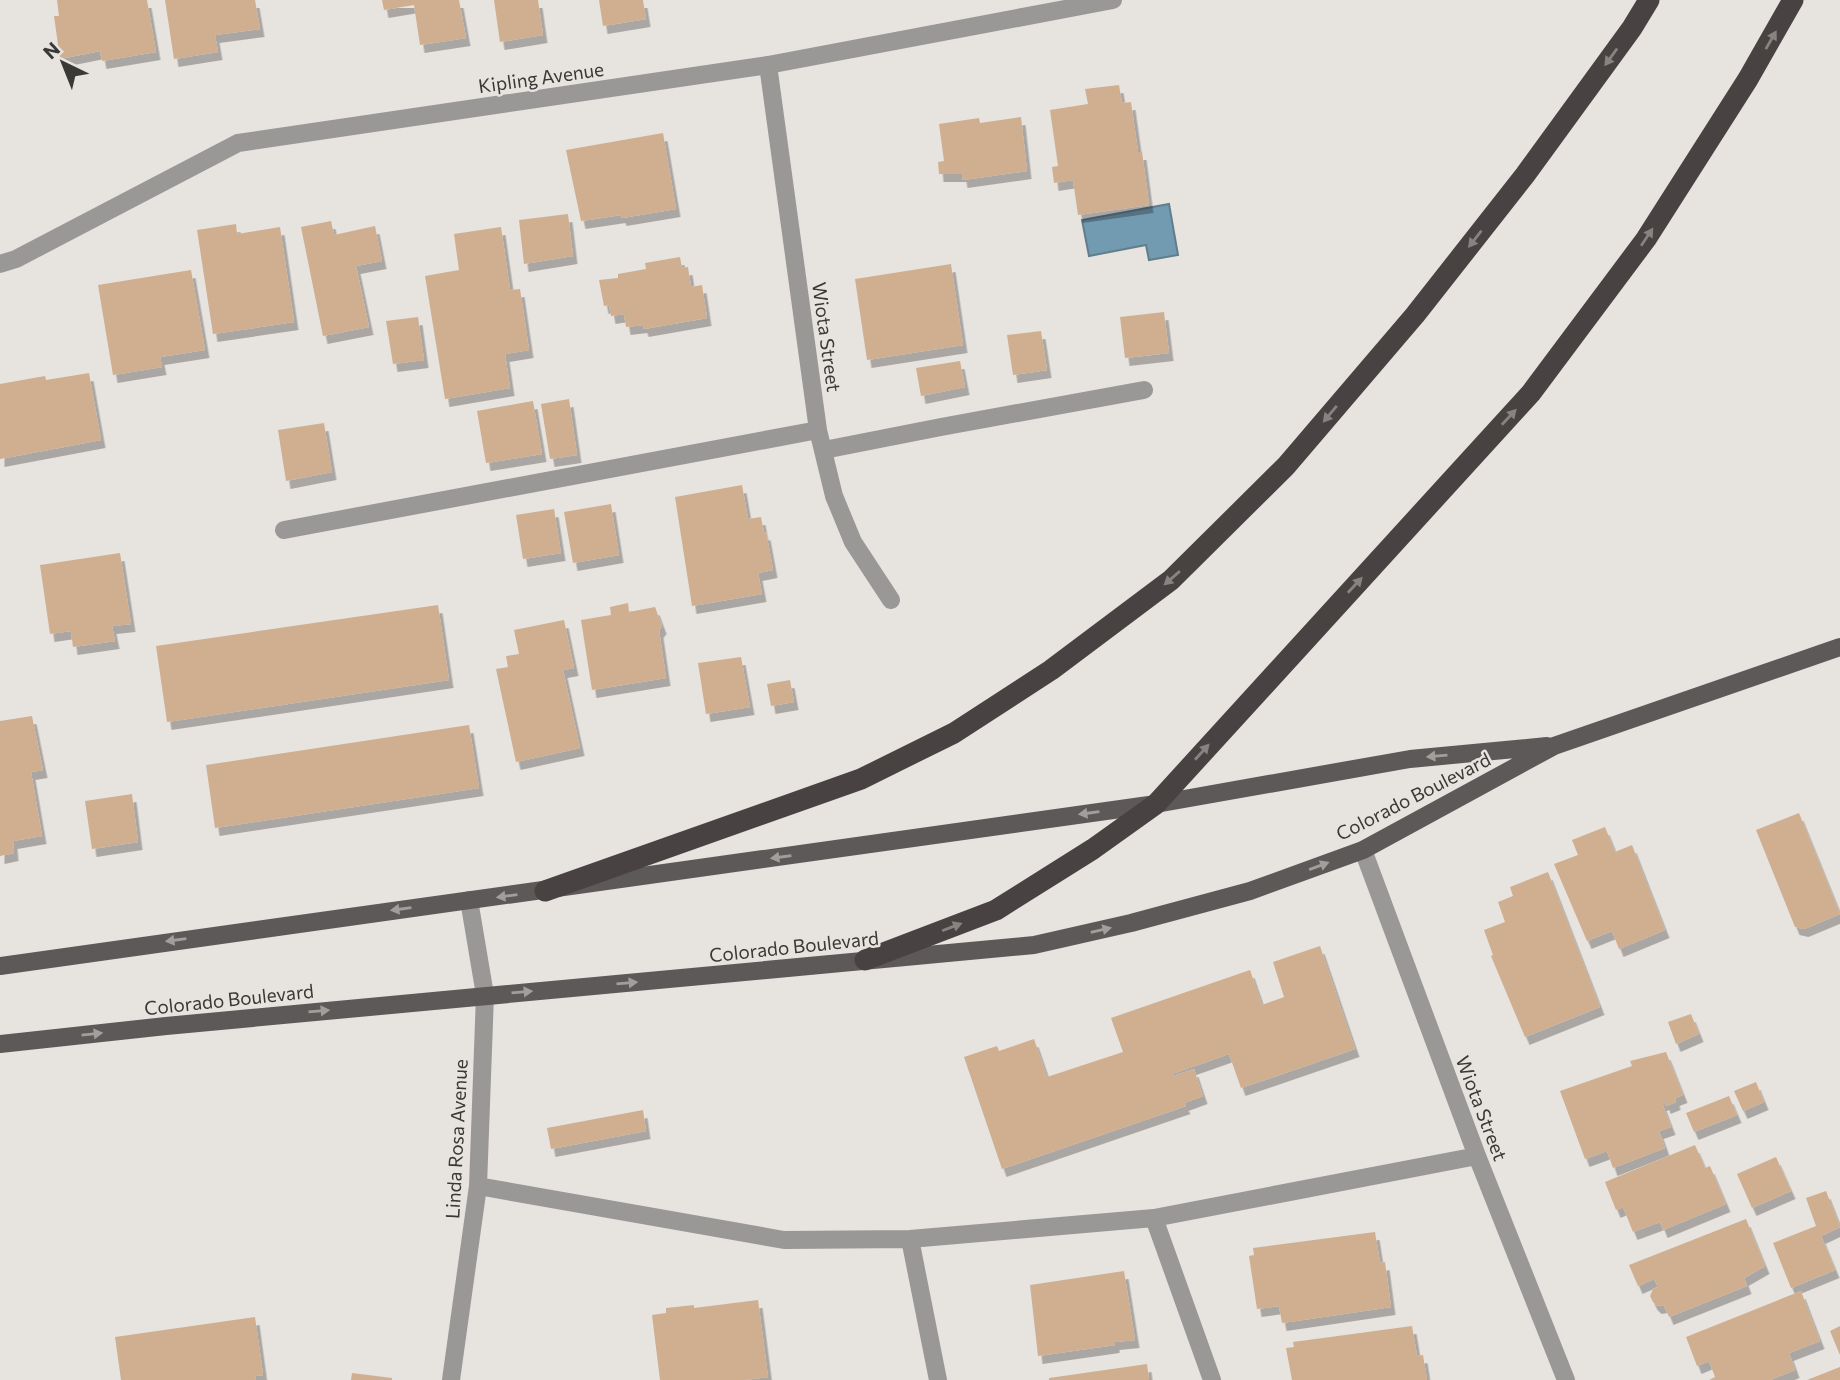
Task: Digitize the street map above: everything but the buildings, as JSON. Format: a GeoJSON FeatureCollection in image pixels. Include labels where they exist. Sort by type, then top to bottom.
{"type":"FeatureCollection","features":[{"type":"Feature","properties":{"kind":"highway"},"geometry":{"type":"LineString","coordinates":[[545,891],[861,779],[954,733],[1051,670],[1171,580],[1286,466],[1415,315],[1525,175],[1632,28],[1649,0]]}},
{"type":"Feature","properties":{"kind":"highway"},"geometry":{"type":"LineString","coordinates":[[865,960],[996,909],[1093,849],[1156,803],[1531,393],[1646,239],[1748,79],[1793,0]]}},
{"type":"Feature","properties":{"kind":"main road","name":"Colorado Boulevard"},"geometry":{"type":"LineString","coordinates":[[0,1044],[1046,942],[1131,923],[1250,891],[1363,849],[1553,746],[1840,648]]}},
{"type":"Feature","properties":{"kind":"main road","name":"Colorado Boulevard"},"geometry":{"type":"LineString","coordinates":[[0,966],[1156,803],[1409,759],[1553,746]]}},
{"type":"Feature","properties":{"kind":"street","name":"Kipling Avenue"},"geometry":{"type":"LineString","coordinates":[[0,264],[16,260],[238,143],[768,65],[1113,0]]}},
{"type":"Feature","properties":{"kind":"street","name":"Wiota Street"},"geometry":{"type":"LineString","coordinates":[[768,65],[818,430],[834,496],[853,542],[891,600]]}},
{"type":"Feature","properties":{"kind":"street"},"geometry":{"type":"LineString","coordinates":[[824,450],[1144,390]]}},
{"type":"Feature","properties":{"kind":"street"},"geometry":{"type":"LineString","coordinates":[[285,530],[818,430]]}},
{"type":"Feature","properties":{"kind":"street","name":"Wiota Street"},"geometry":{"type":"LineString","coordinates":[[1363,849],[1477,1156],[1566,1380]]}},
{"type":"Feature","properties":{"kind":"street","name":"Linda Rosa Avenue"},"geometry":{"type":"LineString","coordinates":[[451,1380],[478,1186],[485,995],[469,900]]}},
{"type":"Feature","properties":{"kind":"street"},"geometry":{"type":"LineString","coordinates":[[478,1186],[784,1240],[910,1239],[1154,1217],[1477,1156]]}},
{"type":"Feature","properties":{"kind":"street"},"geometry":{"type":"LineString","coordinates":[[1154,1217],[1212,1380]]}},
{"type":"Feature","properties":{"kind":"street"},"geometry":{"type":"LineString","coordinates":[[910,1239],[938,1380]]}},
{"type":"Feature","properties":{"kind":"water"},"geometry":{"type":"Polygon","coordinates":[[[1169,204],[1178,255],[1149,260],[1146,245],[1089,256],[1082,220],[1169,204]]]}}]}
